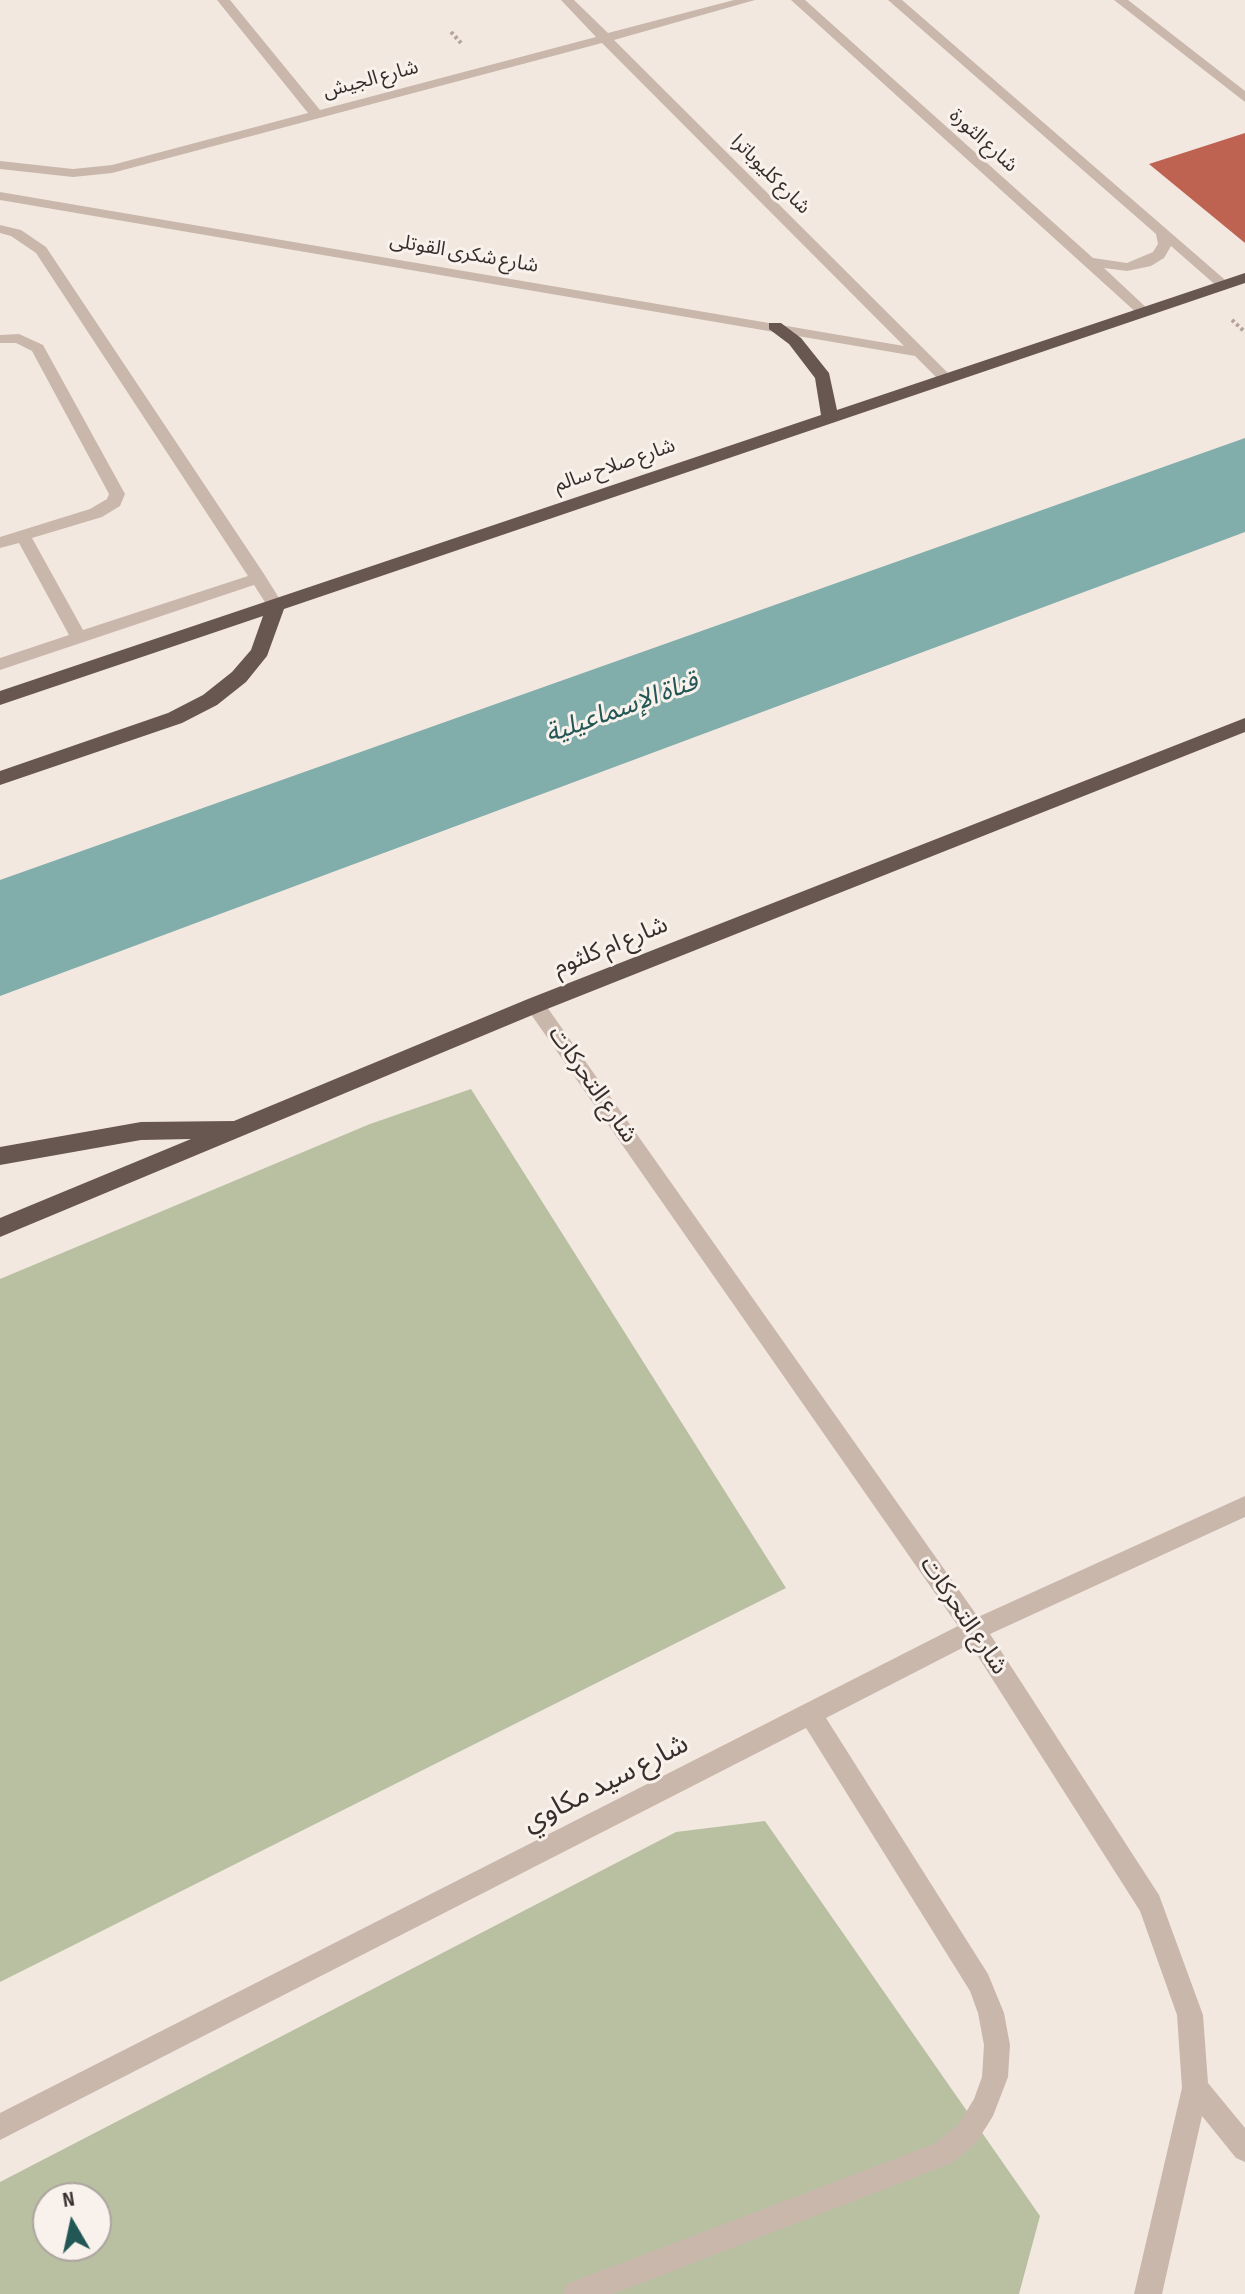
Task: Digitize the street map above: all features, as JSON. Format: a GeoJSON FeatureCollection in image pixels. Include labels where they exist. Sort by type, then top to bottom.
{"type":"FeatureCollection","features":[{"type":"Feature","properties":{"kind":"highway","name":"شارع صلاح سالم"},"geometry":{"type":"LineString","coordinates":[[0,698],[1245,278]]}},
{"type":"Feature","properties":{"kind":"highway"},"geometry":{"type":"LineString","coordinates":[[775,326],[795,341],[823,377],[830,416]]}},
{"type":"Feature","properties":{"kind":"highway"},"geometry":{"type":"LineString","coordinates":[[0,778],[175,718],[210,700],[239,677],[260,652],[276,606]]}},
{"type":"Feature","properties":{"kind":"highway","name":"شارع ام كلثوم"},"geometry":{"type":"LineString","coordinates":[[0,1228],[244,1129],[535,1005],[1245,725]]}},
{"type":"Feature","properties":{"kind":"highway"},"geometry":{"type":"LineString","coordinates":[[0,1156],[141,1131],[244,1129]]}},
{"type":"Feature","properties":{"kind":"street"},"geometry":{"type":"LineString","coordinates":[[223,0],[317,115]]}},
{"type":"Feature","properties":{"kind":"street","name":"شارع كليوباترا"},"geometry":{"type":"LineString","coordinates":[[567,0],[945,378]]}},
{"type":"Feature","properties":{"kind":"street","name":"شارع الجيش"},"geometry":{"type":"LineString","coordinates":[[0,165],[93,172],[749,0]]}},
{"type":"Feature","properties":{"kind":"street","name":"شارع الثورة"},"geometry":{"type":"LineString","coordinates":[[797,0],[1144,312]]}},
{"type":"Feature","properties":{"kind":"street","name":"شارع الثورة"},"geometry":{"type":"LineString","coordinates":[[894,0],[1224,285]]}},
{"type":"Feature","properties":{"kind":"street"},"geometry":{"type":"LineString","coordinates":[[1120,0],[1245,98]]}},
{"type":"Feature","properties":{"kind":"street","name":"شارع شكرى القوتلى"},"geometry":{"type":"LineString","coordinates":[[0,196],[921,353]]}},
{"type":"Feature","properties":{"kind":"street"},"geometry":{"type":"LineString","coordinates":[[0,229],[16,233],[41,250],[276,606]]}},
{"type":"Feature","properties":{"kind":"street"},"geometry":{"type":"LineString","coordinates":[[1087,262],[1127,267],[1146,263],[1159,255],[1165,244],[1163,233]]}},
{"type":"Feature","properties":{"kind":"street"},"geometry":{"type":"LineString","coordinates":[[0,339],[19,338],[38,348],[117,494],[107,509],[0,543]]}},
{"type":"Feature","properties":{"kind":"street"},"geometry":{"type":"LineString","coordinates":[[23,536],[79,638]]}},
{"type":"Feature","properties":{"kind":"street"},"geometry":{"type":"LineString","coordinates":[[3,658],[79,638],[258,578]]}},
{"type":"Feature","properties":{"kind":"street","name":"شارع التحركات"},"geometry":{"type":"LineString","coordinates":[[535,1005],[974,1630],[1150,1904],[1190,2015],[1195,2088],[1148,2294]]}},
{"type":"Feature","properties":{"kind":"street","name":"شارع سيد مكاوي"},"geometry":{"type":"LineString","coordinates":[[0,2127],[974,1630],[1245,1506]]}},
{"type":"Feature","properties":{"kind":"street"},"geometry":{"type":"LineString","coordinates":[[577,2294],[943,2154],[967,2134],[984,2107],[995,2077],[997,2045],[991,2013],[979,1983],[810,1714]]}},
{"type":"Feature","properties":{"kind":"street"},"geometry":{"type":"LineString","coordinates":[[1195,2088],[1245,2149]]}},
{"type":"Feature","properties":{"kind":"green space"},"geometry":{"type":"Polygon","coordinates":[[[471,1089],[786,1588],[0,1982],[0,1279],[370,1124],[471,1089]]]}},
{"type":"Feature","properties":{"kind":"green space"},"geometry":{"type":"Polygon","coordinates":[[[765,1821],[1040,2216],[1019,2294],[0,2294],[0,2182],[676,1832],[765,1821]]]}},
{"type":"Feature","properties":{"kind":"water","name":"قناة الإسماعيلية"},"geometry":{"type":"Polygon","coordinates":[[[1245,438],[1245,532],[0,996],[0,880],[1245,438]]]}},
{"type":"Feature","properties":{"kind":"building"},"geometry":{"type":"Polygon","coordinates":[[[1245,133],[1245,243],[1149,164],[1245,133]]]}}]}
